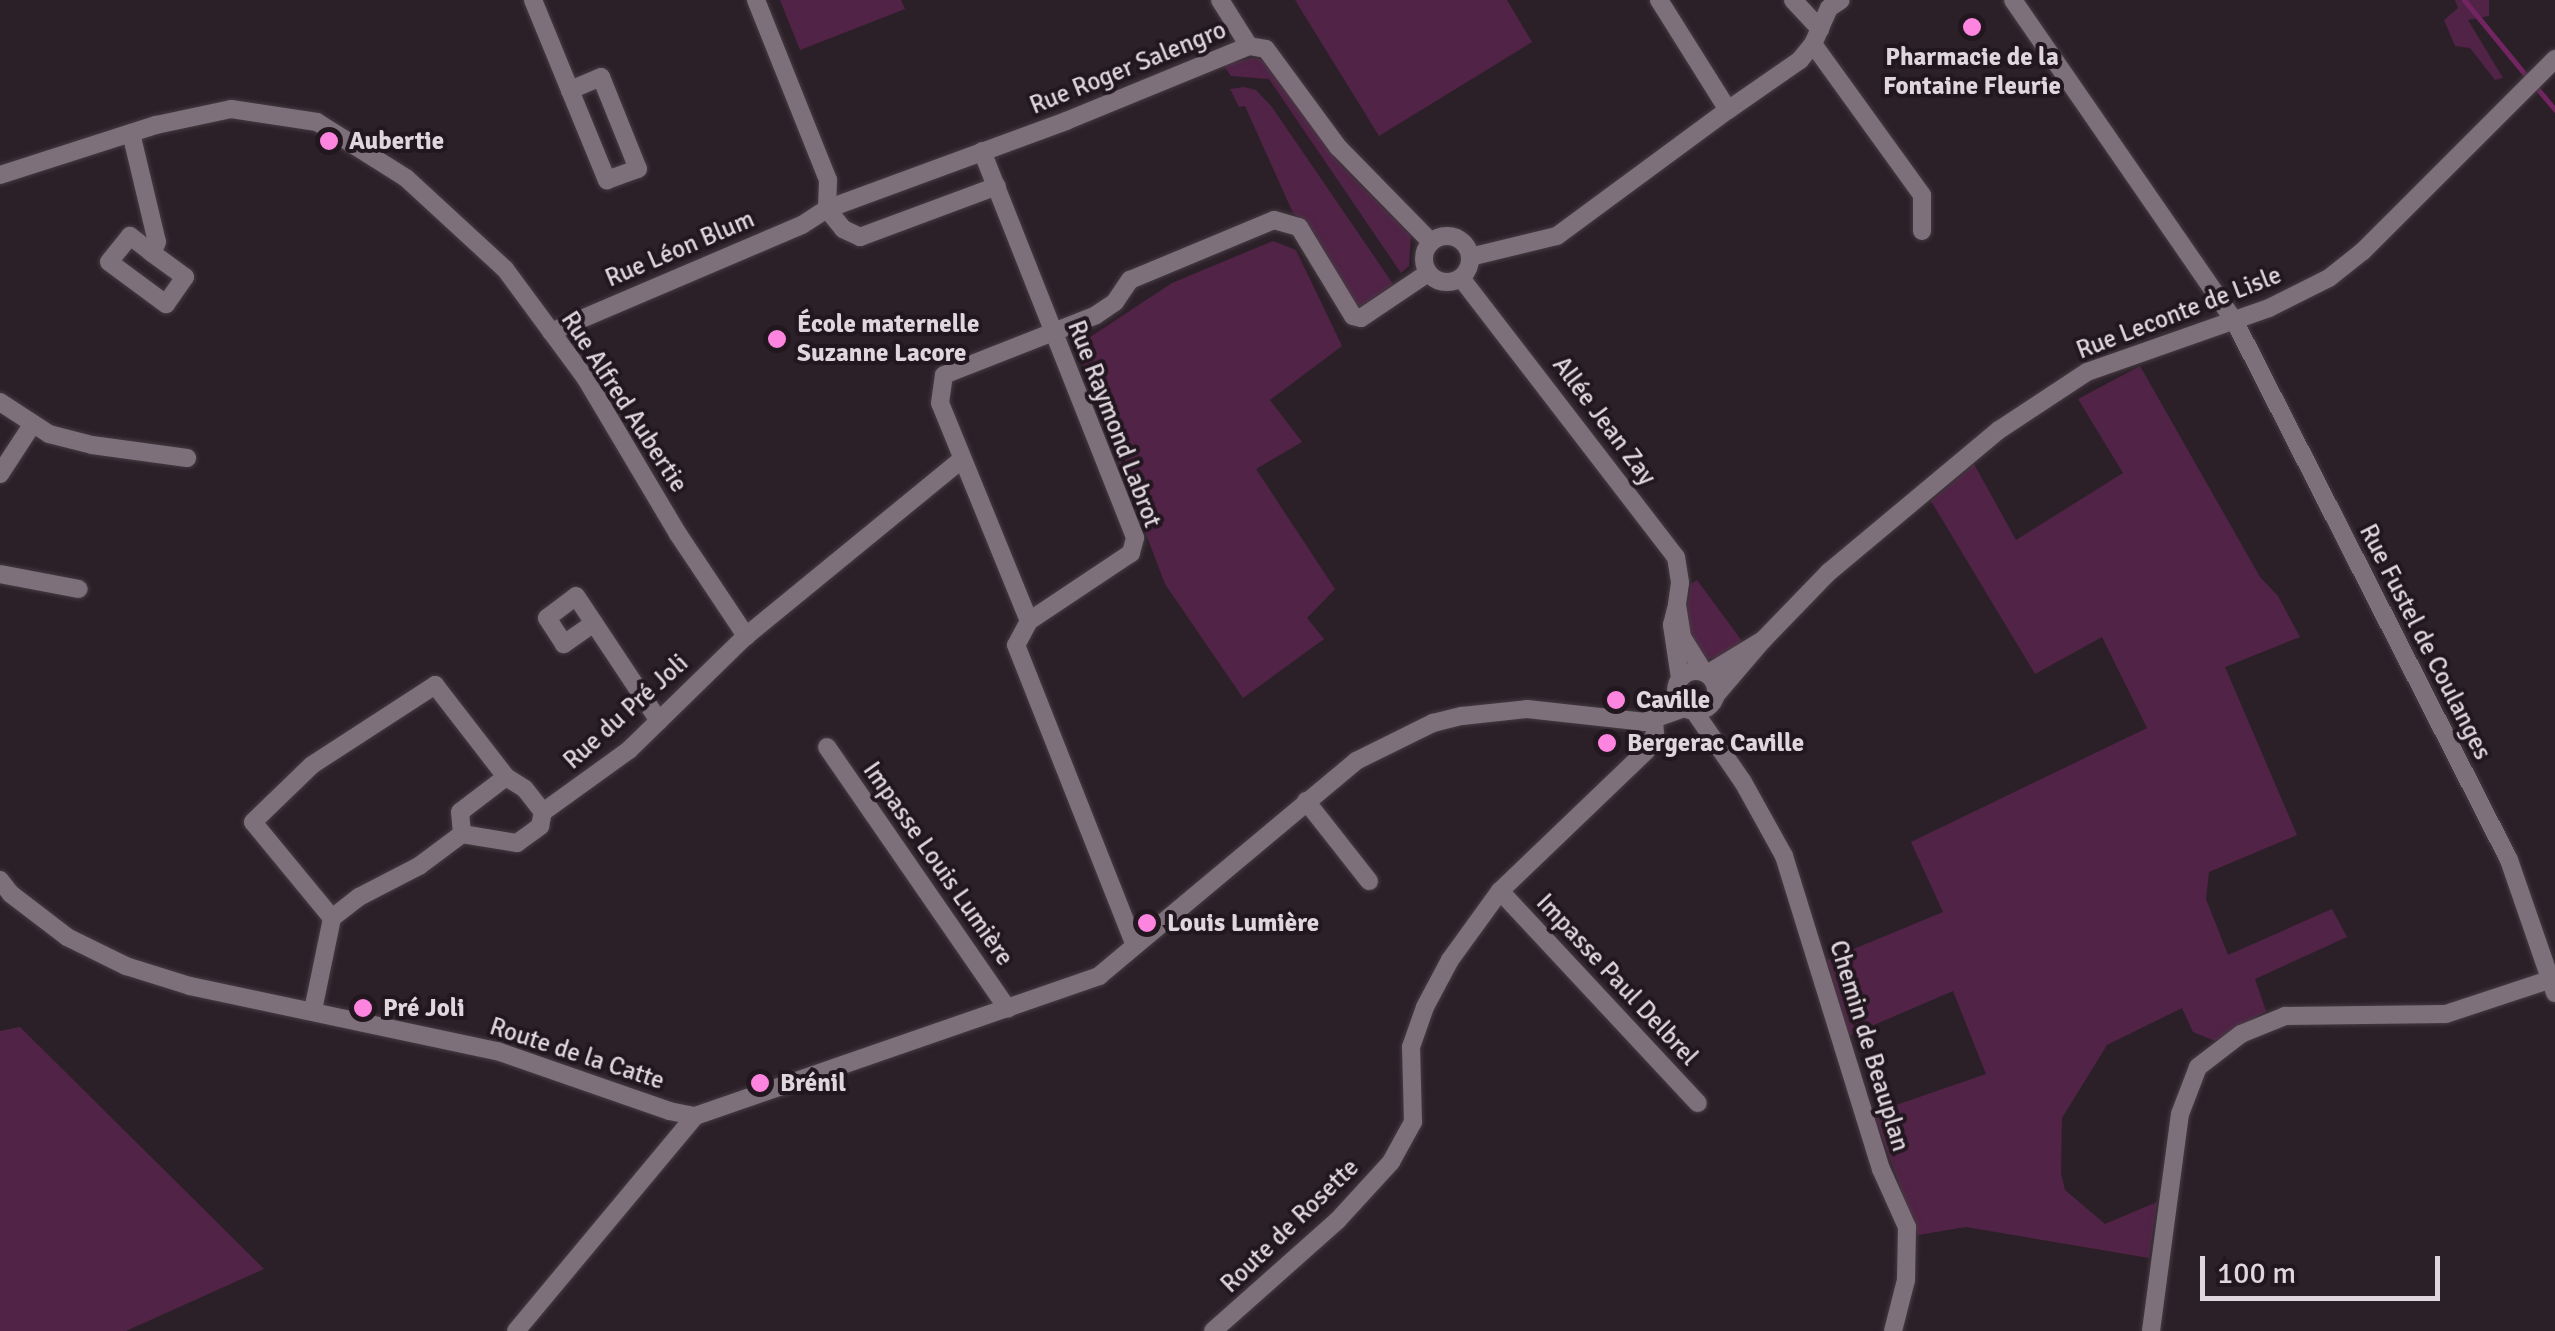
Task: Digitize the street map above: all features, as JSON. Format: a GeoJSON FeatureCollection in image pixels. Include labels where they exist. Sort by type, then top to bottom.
{"type":"FeatureCollection","features":[{"type":"Feature","properties":{"kind":"street"},"geometry":{"type":"LineString","coordinates":[[534,0],[570,90],[607,180],[638,168],[601,77],[570,90]]}},
{"type":"Feature","properties":{"kind":"street"},"geometry":{"type":"LineString","coordinates":[[756,0],[828,180],[827,209],[842,229],[860,237],[997,186]]}},
{"type":"Feature","properties":{"kind":"street"},"geometry":{"type":"LineString","coordinates":[[1220,0],[1249,46]]}},
{"type":"Feature","properties":{"kind":"street"},"geometry":{"type":"LineString","coordinates":[[1660,0],[1728,110]]}},
{"type":"Feature","properties":{"kind":"street"},"geometry":{"type":"LineString","coordinates":[[1793,0],[1922,196],[1922,231]]}},
{"type":"Feature","properties":{"kind":"street"},"geometry":{"type":"LineString","coordinates":[[1470,258],[1557,236],[1800,60],[1829,8],[1841,0]]}},
{"type":"Feature","properties":{"kind":"street","name":"Rue Fustel de Coulanges"},"geometry":{"type":"LineString","coordinates":[[2014,0],[2234,320],[2509,860],[2553,986]]}},
{"type":"Feature","properties":{"kind":"street","name":"Rue Roger Salengro"},"geometry":{"type":"LineString","coordinates":[[827,209],[1249,46],[1266,48],[1338,147],[1431,242]]}},
{"type":"Feature","properties":{"kind":"street","name":"Rue Leconte de Lisle"},"geometry":{"type":"LineString","coordinates":[[1715,698],[1829,572],[1999,430],[2087,372],[2234,320],[2329,278],[2363,250],[2554,60]]}},
{"type":"Feature","properties":{"kind":"street","name":"Rue Alfred Aubertie"},"geometry":{"type":"LineString","coordinates":[[0,176],[131,133],[230,108],[317,122],[406,178],[505,269],[586,379],[678,534],[746,636]]}},
{"type":"Feature","properties":{"kind":"street"},"geometry":{"type":"LineString","coordinates":[[131,133],[158,242],[152,253]]}},
{"type":"Feature","properties":{"kind":"street","name":"Rue Raymond Labrot"},"geometry":{"type":"LineString","coordinates":[[982,151],[1136,538],[1131,553],[1029,620]]}},
{"type":"Feature","properties":{"kind":"street","name":"Rue Léon Blum"},"geometry":{"type":"LineString","coordinates":[[551,332],[802,225],[827,209]]}},
{"type":"Feature","properties":{"kind":"street"},"geometry":{"type":"LineString","coordinates":[[1135,945],[1016,645],[1029,620],[960,461],[940,403],[944,375],[1096,315],[1115,302],[1130,280],[1274,220],[1300,227],[1353,316],[1361,318],[1428,273]]}},
{"type":"Feature","properties":{"kind":"street"},"geometry":{"type":"LineString","coordinates":[[1448,235],[1459,238],[1470,258],[1462,278],[1440,282],[1428,273],[1423,255],[1431,242],[1448,235]]}},
{"type":"Feature","properties":{"kind":"street","name":"Allée Jean Zay"},"geometry":{"type":"LineString","coordinates":[[1462,278],[1676,556],[1680,584],[1672,625],[1678,681]]}},
{"type":"Feature","properties":{"kind":"street"},"geometry":{"type":"LineString","coordinates":[[0,402],[32,425],[92,445],[187,458]]}},
{"type":"Feature","properties":{"kind":"street"},"geometry":{"type":"LineString","coordinates":[[0,474],[32,425]]}},
{"type":"Feature","properties":{"kind":"street","name":"Rue du Pré Joli"},"geometry":{"type":"LineString","coordinates":[[462,834],[517,842],[540,826],[542,812],[629,750],[746,636],[960,461]]}},
{"type":"Feature","properties":{"kind":"street"},"geometry":{"type":"LineString","coordinates":[[0,574],[78,589]]}},
{"type":"Feature","properties":{"kind":"street","name":"Allée Jean Zay"},"geometry":{"type":"LineString","coordinates":[[1677,605],[1682,638],[1705,672]]}},
{"type":"Feature","properties":{"kind":"street"},"geometry":{"type":"LineString","coordinates":[[594,623],[659,721]]}},
{"type":"Feature","properties":{"kind":"street","name":"Rue Leconte de Lisle"},"geometry":{"type":"LineString","coordinates":[[1705,672],[1764,640]]}},
{"type":"Feature","properties":{"kind":"street"},"geometry":{"type":"LineString","coordinates":[[516,1331],[695,1116],[1099,976],[1356,761],[1433,723],[1527,709],[1624,718],[1689,710],[1715,698],[1716,685],[1705,672],[1693,670],[1678,681],[1654,712]]}},
{"type":"Feature","properties":{"kind":"street"},"geometry":{"type":"LineString","coordinates":[[1678,681],[1678,701],[1689,710]]}},
{"type":"Feature","properties":{"kind":"street"},"geometry":{"type":"LineString","coordinates":[[332,918],[254,822],[312,766],[435,685],[506,777],[525,788],[542,812]]}},
{"type":"Feature","properties":{"kind":"street","name":"Chemin de Beauplan"},"geometry":{"type":"LineString","coordinates":[[1715,698],[1722,736],[1795,884],[1836,1033],[1881,1169],[1907,1227],[1906,1280],[1893,1331]]}},
{"type":"Feature","properties":{"kind":"street","name":"Chemin de Beauplan"},"geometry":{"type":"LineString","coordinates":[[1689,710],[1743,782]]}},
{"type":"Feature","properties":{"kind":"street","name":"Route de Rosette"},"geometry":{"type":"LineString","coordinates":[[1213,1331],[1336,1221],[1391,1162],[1413,1122],[1411,1047],[1425,1007],[1450,960],[1500,891],[1646,751],[1655,734],[1654,712]]}},
{"type":"Feature","properties":{"kind":"street","name":"Impasse Louis Lumière"},"geometry":{"type":"LineString","coordinates":[[827,747],[1008,1009]]}},
{"type":"Feature","properties":{"kind":"street"},"geometry":{"type":"LineString","coordinates":[[314,1010],[332,918],[360,896],[420,866],[462,834],[460,812],[506,777]]}},
{"type":"Feature","properties":{"kind":"street"},"geometry":{"type":"LineString","coordinates":[[1306,801],[1369,882]]}},
{"type":"Feature","properties":{"kind":"street","name":"Route de la Catte"},"geometry":{"type":"LineString","coordinates":[[0,880],[11,894],[67,937],[126,966],[190,986],[497,1050],[669,1111],[695,1116]]}},
{"type":"Feature","properties":{"kind":"street","name":"Impasse Paul Delbrel"},"geometry":{"type":"LineString","coordinates":[[1500,891],[1698,1102]]}},
{"type":"Feature","properties":{"kind":"street"},"geometry":{"type":"LineString","coordinates":[[2151,1331],[2180,1114],[2198,1067],[2241,1034],[2286,1016],[2446,1014],[2553,986]]}},
{"type":"Feature","properties":{"kind":"shaded area"},"geometry":{"type":"Polygon","coordinates":[[[780,0],[901,0],[905,9],[800,50],[780,0]]]}},
{"type":"Feature","properties":{"kind":"shaded area"},"geometry":{"type":"Polygon","coordinates":[[[1295,0],[1507,0],[1532,42],[1379,136],[1295,0]]]}},
{"type":"Feature","properties":{"kind":"shaded area"},"geometry":{"type":"Polygon","coordinates":[[[2455,0],[2489,0],[2489,16],[2468,20],[2503,78],[2495,80],[2470,48],[2455,46],[2444,20],[2458,8],[2455,0]]]}},
{"type":"Feature","properties":{"kind":"shaded area"},"geometry":{"type":"Polygon","coordinates":[[[1252,58],[1265,60],[1277,73],[1337,161],[1411,236],[1409,266],[1401,273],[1269,79],[1231,76],[1223,65],[1252,58]]]}},
{"type":"Feature","properties":{"kind":"shaded area"},"geometry":{"type":"Polygon","coordinates":[[[1230,89],[1256,90],[1272,107],[1393,284],[1362,306],[1354,304],[1312,229],[1293,213],[1245,106],[1239,107],[1230,89]]]}},
{"type":"Feature","properties":{"kind":"shaded area"},"geometry":{"type":"Polygon","coordinates":[[[1273,241],[1296,250],[1342,346],[1270,400],[1302,442],[1256,469],[1335,589],[1307,618],[1324,639],[1243,698],[1165,584],[1075,347],[1172,283],[1273,241]]]}},
{"type":"Feature","properties":{"kind":"shaded area"},"geometry":{"type":"Polygon","coordinates":[[[2140,366],[2260,577],[2278,596],[2300,637],[2225,667],[2297,835],[2209,872],[2206,899],[2228,955],[2332,909],[2347,937],[2255,979],[2266,1011],[2215,1041],[2193,1032],[2182,1008],[2107,1045],[2062,1118],[2061,1174],[2065,1190],[2105,1224],[2157,1202],[2149,1258],[1966,1227],[1918,1235],[1873,1113],[1986,1074],[1953,991],[1848,1036],[1827,960],[1943,912],[1911,842],[2147,728],[2102,637],[2035,674],[1931,501],[1974,464],[2016,540],[2123,473],[2078,399],[2140,366]]]}},
{"type":"Feature","properties":{"kind":"shaded area"},"geometry":{"type":"Polygon","coordinates":[[[1697,580],[1742,641],[1717,658],[1706,659],[1695,648],[1685,619],[1691,584],[1697,580]]]}},
{"type":"Feature","properties":{"kind":"shaded area"},"geometry":{"type":"Polygon","coordinates":[[[20,1027],[264,1269],[126,1331],[0,1331],[0,1031],[20,1027]]]}},
{"type":"Feature","properties":{"kind":"waterway"},"geometry":{"type":"LineString","coordinates":[[2464,0],[2529,79]]}},
{"type":"Feature","properties":{"kind":"waterway"},"geometry":{"type":"LineString","coordinates":[[2536,87],[2555,110]]}},
{"type":"Feature","properties":{"kind":"place","name":"Pharmacie de la Fontaine Fleurie"},"geometry":{"type":"Point","coordinates":[1972,27]}},
{"type":"Feature","properties":{"kind":"place","name":"Aubertie"},"geometry":{"type":"Point","coordinates":[329,141]}},
{"type":"Feature","properties":{"kind":"place","name":"École maternelle Suzanne Lacore"},"geometry":{"type":"Point","coordinates":[777,339]}},
{"type":"Feature","properties":{"kind":"place","name":"Caville"},"geometry":{"type":"Point","coordinates":[1616,700]}},
{"type":"Feature","properties":{"kind":"place","name":"Bergerac Caville"},"geometry":{"type":"Point","coordinates":[1607,743]}},
{"type":"Feature","properties":{"kind":"place","name":"Louis Lumière"},"geometry":{"type":"Point","coordinates":[1147,923]}},
{"type":"Feature","properties":{"kind":"place","name":"Pré Joli"},"geometry":{"type":"Point","coordinates":[363,1008]}},
{"type":"Feature","properties":{"kind":"place","name":"Brénil"},"geometry":{"type":"Point","coordinates":[760,1083]}}]}
